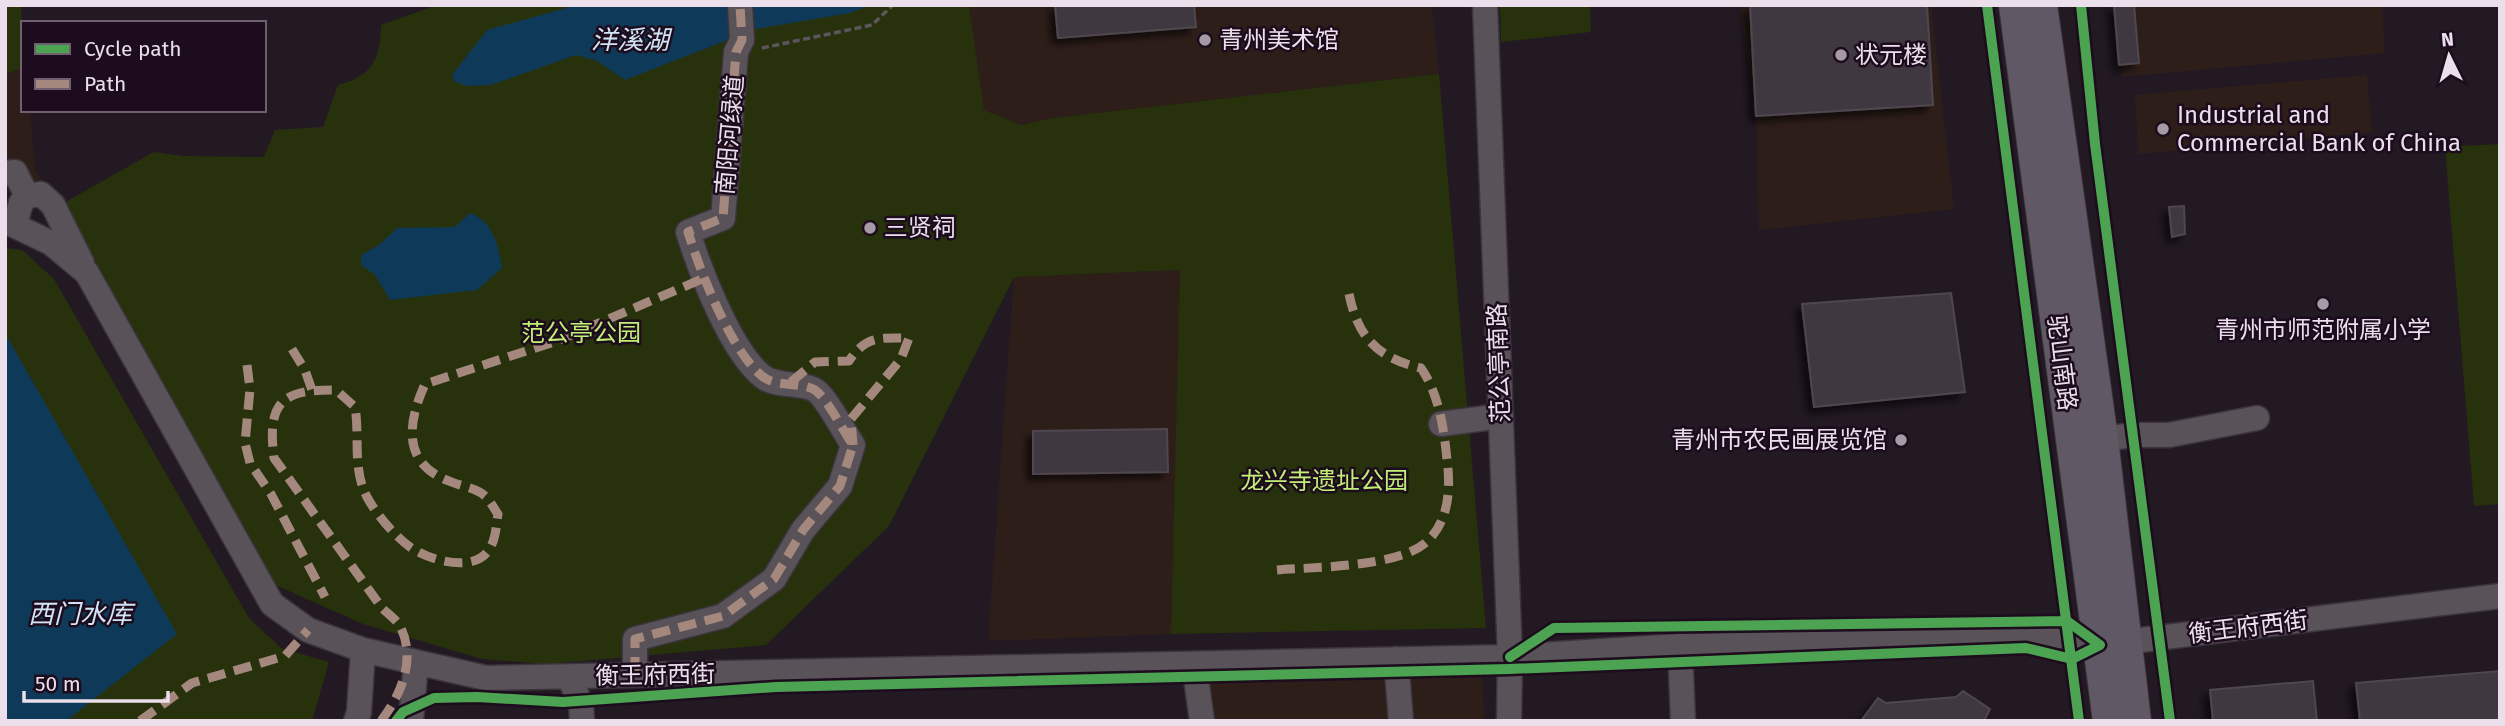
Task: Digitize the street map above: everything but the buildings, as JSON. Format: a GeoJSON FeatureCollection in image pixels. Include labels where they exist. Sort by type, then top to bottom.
{"type":"FeatureCollection","features":[{"type":"Feature","properties":{"kind":"main road","name":"驼山南路"},"geometry":{"type":"LineString","coordinates":[[2015,5],[2087,441]]}},
{"type":"Feature","properties":{"kind":"main road","name":"驼山南路"},"geometry":{"type":"LineString","coordinates":[[2042,5],[2087,441],[2113,643],[2134,721]]}},
{"type":"Feature","properties":{"kind":"main road","name":"驼山南路"},"geometry":{"type":"LineString","coordinates":[[2109,721],[2113,643]]}},
{"type":"Feature","properties":{"kind":"street","name":"范公亭南路"},"geometry":{"type":"LineString","coordinates":[[1485,5],[1510,657],[1508,721]]}},
{"type":"Feature","properties":{"kind":"street","name":"南阳河绿道"},"geometry":{"type":"LineString","coordinates":[[635,675],[635,639],[723,616],[774,579],[803,530],[840,486],[853,445],[831,415],[828,400],[814,389],[791,382],[771,383],[760,375],[743,353],[702,279],[688,232],[723,218],[741,8]]}},
{"type":"Feature","properties":{"kind":"street"},"geometry":{"type":"LineString","coordinates":[[5,173],[15,172],[27,196],[10,222],[51,243],[87,273]]}},
{"type":"Feature","properties":{"kind":"street","name":"衡王府西街"},"geometry":{"type":"LineString","coordinates":[[27,196],[41,194],[53,205],[87,273],[272,604],[308,631],[363,650],[486,678],[1510,657],[1680,646],[2070,636],[2113,643],[2500,596]]}},
{"type":"Feature","properties":{"kind":"street"},"geometry":{"type":"LineString","coordinates":[[1441,424],[1501,416]]}},
{"type":"Feature","properties":{"kind":"street"},"geometry":{"type":"LineString","coordinates":[[2087,441],[2169,435],[2257,418]]}},
{"type":"Feature","properties":{"kind":"street"},"geometry":{"type":"LineString","coordinates":[[1680,646],[1683,721]]}},
{"type":"Feature","properties":{"kind":"street"},"geometry":{"type":"LineString","coordinates":[[356,721],[359,712],[363,650]]}},
{"type":"Feature","properties":{"kind":"street"},"geometry":{"type":"LineString","coordinates":[[1396,659],[1401,721]]}},
{"type":"Feature","properties":{"kind":"street"},"geometry":{"type":"LineString","coordinates":[[411,721],[416,662]]}},
{"type":"Feature","properties":{"kind":"street"},"geometry":{"type":"LineString","coordinates":[[1194,664],[1202,721]]}},
{"type":"Feature","properties":{"kind":"street"},"geometry":{"type":"LineString","coordinates":[[569,677],[581,704],[582,721]]}},
{"type":"Feature","properties":{"kind":"path"},"geometry":{"type":"LineString","coordinates":[[739,46],[872,25],[893,5]]}},
{"type":"Feature","properties":{"kind":"shaded area","name":"青州美术馆"},"geometry":{"type":"Polygon","coordinates":[[[969,5],[1432,5],[1439,74],[1054,118],[1021,125],[984,110],[969,5]]]}},
{"type":"Feature","properties":{"kind":"shaded area"},"geometry":{"type":"Polygon","coordinates":[[[1740,5],[1931,5],[1954,209],[1759,230],[1756,116],[1740,5]]]}},
{"type":"Feature","properties":{"kind":"shaded area"},"geometry":{"type":"Polygon","coordinates":[[[2114,5],[2382,5],[2385,53],[2122,77],[2114,5]]]}},
{"type":"Feature","properties":{"kind":"shaded area"},"geometry":{"type":"Polygon","coordinates":[[[21,69],[21,112],[30,112],[35,170],[49,188],[5,193],[5,74],[21,69]]]}},
{"type":"Feature","properties":{"kind":"shaded area"},"geometry":{"type":"Polygon","coordinates":[[[2367,75],[2372,132],[2138,154],[2135,95],[2367,75]]]}},
{"type":"Feature","properties":{"kind":"shaded area"},"geometry":{"type":"Polygon","coordinates":[[[1181,270],[1171,634],[988,641],[1014,277],[1181,270]]]}},
{"type":"Feature","properties":{"kind":"shaded area"},"geometry":{"type":"Polygon","coordinates":[[[1482,675],[1485,721],[1212,721],[1208,679],[1482,675]]]}},
{"type":"Feature","properties":{"kind":"green space"},"geometry":{"type":"Polygon","coordinates":[[[5,5],[21,5],[21,69],[5,74],[5,5]]]}},
{"type":"Feature","properties":{"kind":"green space","name":"范公亭公园"},"geometry":{"type":"Polygon","coordinates":[[[437,5],[969,5],[984,110],[1021,125],[1053,118],[1439,74],[1486,628],[1171,634],[1180,270],[1014,277],[889,526],[766,645],[547,664],[482,659],[363,624],[273,584],[62,204],[154,152],[183,156],[264,157],[275,130],[323,127],[338,85],[359,77],[367,71],[376,57],[381,25],[437,5]]]}},
{"type":"Feature","properties":{"kind":"green space"},"geometry":{"type":"Polygon","coordinates":[[[1500,5],[1590,5],[1591,32],[1501,42],[1500,5]]]}},
{"type":"Feature","properties":{"kind":"green space"},"geometry":{"type":"Polygon","coordinates":[[[2500,144],[2500,504],[2474,506],[2445,147],[2500,144]]]}},
{"type":"Feature","properties":{"kind":"green space"},"geometry":{"type":"Polygon","coordinates":[[[5,248],[22,250],[54,279],[249,618],[281,648],[329,662],[312,721],[5,721],[5,248]]]}},
{"type":"Feature","properties":{"kind":"water","name":"洋溪湖"},"geometry":{"type":"Polygon","coordinates":[[[577,5],[872,5],[850,13],[756,29],[625,80],[597,61],[576,55],[491,85],[467,86],[455,82],[452,75],[487,30],[577,5]]]}},
{"type":"Feature","properties":{"kind":"water"},"geometry":{"type":"Polygon","coordinates":[[[470,213],[490,228],[502,268],[477,290],[390,300],[375,275],[361,265],[361,255],[379,245],[397,228],[455,227],[470,213]]]}},
{"type":"Feature","properties":{"kind":"water","name":"西门水库"},"geometry":{"type":"Polygon","coordinates":[[[5,333],[177,634],[66,721],[5,721],[5,333]]]}},
{"type":"Feature","properties":{"kind":"marked path"},"geometry":{"type":"LineString","coordinates":[[635,675],[635,639],[723,616],[774,579],[803,530],[840,486],[853,445],[818,392],[807,387],[767,379],[750,364],[718,309],[688,232],[723,218],[736,52],[742,40],[740,5]]}},
{"type":"Feature","properties":{"kind":"marked path"},"geometry":{"type":"LineString","coordinates":[[381,721],[395,700],[404,677],[407,665],[405,640],[400,625],[382,608],[274,458],[273,424],[282,403],[302,392],[336,390],[355,407],[362,486],[381,518],[400,539],[421,553],[452,562],[473,561],[491,547],[498,514],[482,493],[433,473],[423,464],[416,452],[412,427],[425,384],[557,341],[702,279]]}},
{"type":"Feature","properties":{"kind":"marked path"},"geometry":{"type":"LineString","coordinates":[[1277,570],[1375,562],[1411,552],[1424,544],[1439,527],[1446,505],[1449,483],[1446,448],[1440,412],[1427,378],[1421,368],[1393,358],[1372,344],[1358,323],[1349,294]]}},
{"type":"Feature","properties":{"kind":"marked path"},"geometry":{"type":"LineString","coordinates":[[791,382],[815,362],[849,361],[868,342],[882,338],[909,338],[901,359],[851,419],[853,445]]}},
{"type":"Feature","properties":{"kind":"marked path"},"geometry":{"type":"LineString","coordinates":[[292,349],[305,370],[312,390]]}},
{"type":"Feature","properties":{"kind":"marked path"},"geometry":{"type":"LineString","coordinates":[[247,365],[250,389],[245,443],[250,463],[271,494],[325,597]]}},
{"type":"Feature","properties":{"kind":"marked path"},"geometry":{"type":"LineString","coordinates":[[140,721],[192,683],[285,656],[308,630]]}},
{"type":"Feature","properties":{"kind":"cycle path"},"geometry":{"type":"LineString","coordinates":[[1987,5],[2079,721]]}},
{"type":"Feature","properties":{"kind":"cycle path"},"geometry":{"type":"LineString","coordinates":[[2081,5],[2095,144],[2170,721]]}},
{"type":"Feature","properties":{"kind":"cycle path"},"geometry":{"type":"LineString","coordinates":[[396,721],[403,712],[434,698],[477,697],[563,702],[776,687],[1509,669],[2026,648],[2072,659],[2100,645],[2067,621],[1554,628],[1510,657]]}},
{"type":"Feature","properties":{"kind":"place","name":"青州美术馆"},"geometry":{"type":"Point","coordinates":[1205,40]}},
{"type":"Feature","properties":{"kind":"place","name":"状元楼"},"geometry":{"type":"Point","coordinates":[1841,55]}},
{"type":"Feature","properties":{"kind":"place","name":"Industrial and Commercial Bank of China"},"geometry":{"type":"Point","coordinates":[2163,129]}},
{"type":"Feature","properties":{"kind":"place","name":"三贤祠"},"geometry":{"type":"Point","coordinates":[870,228]}},
{"type":"Feature","properties":{"kind":"place","name":"青州市师范附属小学"},"geometry":{"type":"Point","coordinates":[2323,304]}},
{"type":"Feature","properties":{"kind":"place","name":"青州市农民画展览馆"},"geometry":{"type":"Point","coordinates":[1901,440]}},
{"type":"Feature","properties":{"kind":"park label","name":"龙兴寺遗址公园"},"geometry":{"type":"Point","coordinates":[1324,481]}}]}
